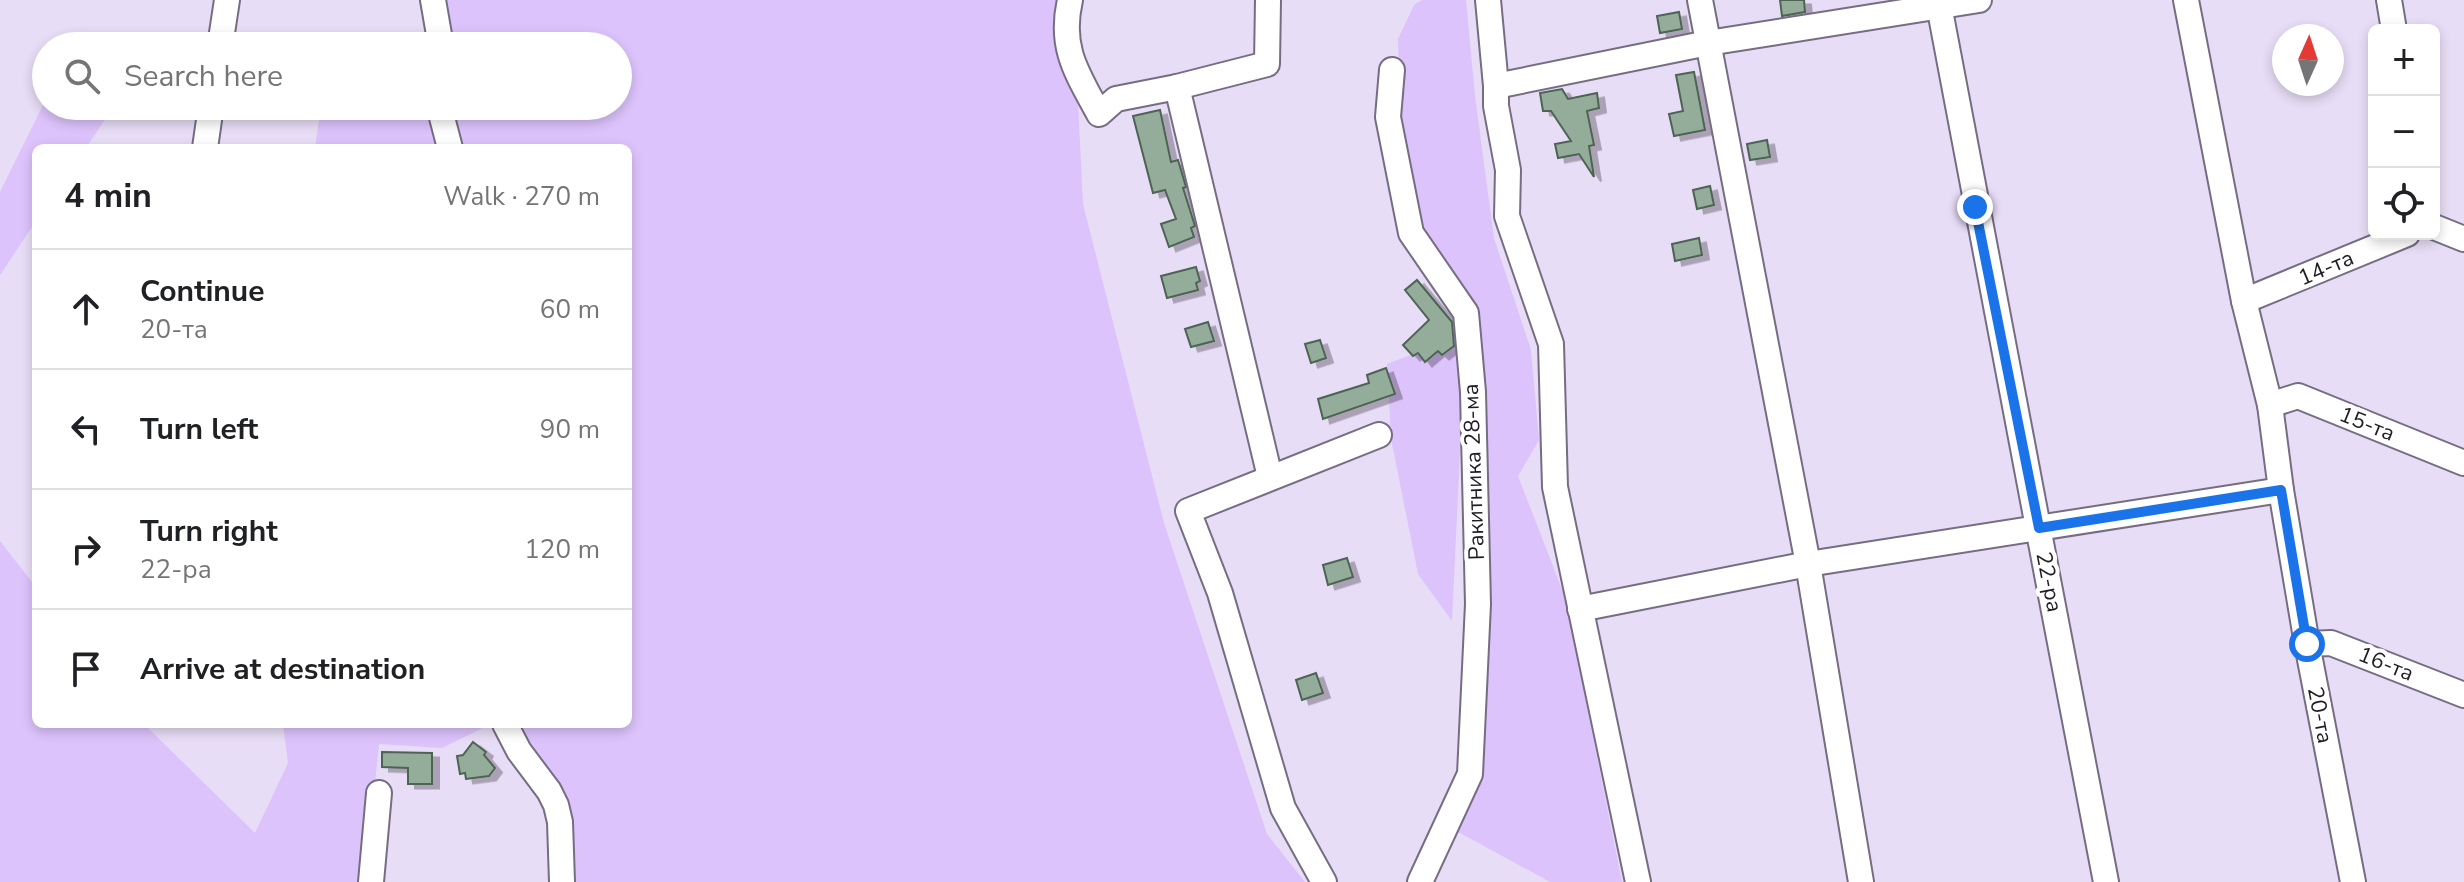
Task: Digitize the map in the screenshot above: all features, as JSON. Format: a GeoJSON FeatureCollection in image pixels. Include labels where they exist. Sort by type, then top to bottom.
{"type":"FeatureCollection","features":[{"type":"Feature","properties":{"kind":"street"},"geometry":{"type":"LineString","coordinates":[[222,32],[227,0]]}},
{"type":"Feature","properties":{"kind":"street"},"geometry":{"type":"LineString","coordinates":[[433,0],[439,32]]}},
{"type":"Feature","properties":{"kind":"street"},"geometry":{"type":"LineString","coordinates":[[1070,0],[1065,20],[1071,62],[1099,114],[1116,99],[1267,64],[1268,0]]}},
{"type":"Feature","properties":{"kind":"street"},"geometry":{"type":"LineString","coordinates":[[1488,0],[1496,106],[1508,170],[1507,216],[1551,344],[1555,487],[1638,882]]}},
{"type":"Feature","properties":{"kind":"street"},"geometry":{"type":"LineString","coordinates":[[1700,0],[1808,564],[1861,882]]}},
{"type":"Feature","properties":{"kind":"street"},"geometry":{"type":"LineString","coordinates":[[1496,86],[1708,43],[1939,3],[1979,0]]}},
{"type":"Feature","properties":{"kind":"street","name":"20-та"},"geometry":{"type":"LineString","coordinates":[[2186,0],[2244,301],[2270,405],[2307,644],[2353,882]]}},
{"type":"Feature","properties":{"kind":"street"},"geometry":{"type":"LineString","coordinates":[[2389,0],[2393,24]]}},
{"type":"Feature","properties":{"kind":"street","name":"22-ра"},"geometry":{"type":"LineString","coordinates":[[1939,3],[1975,207],[2106,882]]}},
{"type":"Feature","properties":{"kind":"street","name":"Ракитника 28-ма"},"geometry":{"type":"LineString","coordinates":[[1392,70],[1388,117],[1411,233],[1466,313],[1473,392],[1478,604],[1470,774],[1420,882]]}},
{"type":"Feature","properties":{"kind":"street"},"geometry":{"type":"LineString","coordinates":[[1177,87],[1270,477]]}},
{"type":"Feature","properties":{"kind":"street"},"geometry":{"type":"LineString","coordinates":[[206,144],[209,120]]}},
{"type":"Feature","properties":{"kind":"street"},"geometry":{"type":"LineString","coordinates":[[443,120],[449,144]]}},
{"type":"Feature","properties":{"kind":"street"},"geometry":{"type":"LineString","coordinates":[[2440,229],[2464,239]]}},
{"type":"Feature","properties":{"kind":"street","name":"14-та"},"geometry":{"type":"LineString","coordinates":[[2244,301],[2392,240]]}},
{"type":"Feature","properties":{"kind":"street","name":"15-та"},"geometry":{"type":"LineString","coordinates":[[2270,405],[2298,396],[2464,463]]}},
{"type":"Feature","properties":{"kind":"street"},"geometry":{"type":"LineString","coordinates":[[1324,882],[1283,808],[1220,593],[1188,511],[1379,435]]}},
{"type":"Feature","properties":{"kind":"street"},"geometry":{"type":"LineString","coordinates":[[1580,609],[1808,564],[2281,490]]}},
{"type":"Feature","properties":{"kind":"street","name":"16-та"},"geometry":{"type":"LineString","coordinates":[[2307,644],[2331,643],[2464,695]]}},
{"type":"Feature","properties":{"kind":"street"},"geometry":{"type":"LineString","coordinates":[[507,728],[556,805],[560,822],[562,882]]}},
{"type":"Feature","properties":{"kind":"street"},"geometry":{"type":"LineString","coordinates":[[371,882],[379,793]]}},
{"type":"Feature","properties":{"kind":"shaded area"},"geometry":{"type":"Polygon","coordinates":[[[432,0],[1073,0],[1083,204],[1164,523],[1267,834],[1305,882],[571,882],[564,803],[510,728],[632,728],[632,144],[316,144],[319,120],[632,120],[632,32],[438,32],[432,0]]]}},
{"type":"Feature","properties":{"kind":"shaded area"},"geometry":{"type":"Polygon","coordinates":[[[1422,0],[1466,0],[1494,238],[1531,350],[1539,440],[1518,476],[1565,597],[1622,882],[1550,882],[1449,827],[1473,776],[1485,388],[1477,310],[1420,226],[1400,118],[1398,39],[1414,5],[1422,0]]]}},
{"type":"Feature","properties":{"kind":"shaded area"},"geometry":{"type":"Polygon","coordinates":[[[36,120],[105,120],[89,144],[32,144],[32,227],[0,275],[0,192],[36,120]]]}},
{"type":"Feature","properties":{"kind":"shaded area"},"geometry":{"type":"Polygon","coordinates":[[[1457,337],[1461,431],[1452,621],[1418,574],[1391,439],[1387,364],[1457,337]]]}},
{"type":"Feature","properties":{"kind":"shaded area"},"geometry":{"type":"Polygon","coordinates":[[[0,541],[32,582],[32,728],[148,728],[255,833],[288,763],[284,728],[483,728],[442,748],[379,744],[365,882],[0,882],[0,541]]]}},
{"type":"Feature","properties":{"kind":"building"},"geometry":{"type":"Polygon","coordinates":[[[1780,0],[1804,0],[1805,12],[1782,16],[1780,0]]]}},
{"type":"Feature","properties":{"kind":"building"},"geometry":{"type":"Polygon","coordinates":[[[1679,12],[1682,29],[1660,33],[1657,16],[1679,12]]]}},
{"type":"Feature","properties":{"kind":"building"},"geometry":{"type":"Polygon","coordinates":[[[1694,72],[1705,130],[1674,136],[1669,114],[1683,111],[1676,75],[1694,72]]]}},
{"type":"Feature","properties":{"kind":"building"},"geometry":{"type":"Polygon","coordinates":[[[1562,89],[1568,99],[1597,93],[1599,108],[1587,111],[1594,145],[1589,146],[1594,177],[1579,154],[1558,158],[1555,144],[1571,141],[1551,111],[1543,111],[1540,93],[1562,89]]]}},
{"type":"Feature","properties":{"kind":"building"},"geometry":{"type":"Polygon","coordinates":[[[1160,110],[1171,162],[1178,160],[1195,226],[1191,228],[1194,237],[1169,247],[1161,224],[1176,219],[1165,190],[1153,193],[1133,116],[1160,110]]]}},
{"type":"Feature","properties":{"kind":"building"},"geometry":{"type":"Polygon","coordinates":[[[1767,140],[1770,157],[1750,160],[1747,144],[1767,140]]]}},
{"type":"Feature","properties":{"kind":"building"},"geometry":{"type":"Polygon","coordinates":[[[1710,186],[1714,205],[1697,209],[1693,190],[1710,186]]]}},
{"type":"Feature","properties":{"kind":"building"},"geometry":{"type":"Polygon","coordinates":[[[1699,238],[1702,255],[1675,261],[1672,244],[1699,238]]]}},
{"type":"Feature","properties":{"kind":"building"},"geometry":{"type":"Polygon","coordinates":[[[1196,267],[1200,281],[1196,283],[1198,290],[1167,298],[1161,276],[1196,267]]]}},
{"type":"Feature","properties":{"kind":"building"},"geometry":{"type":"Polygon","coordinates":[[[1417,280],[1452,322],[1454,346],[1442,355],[1438,351],[1425,362],[1418,353],[1413,356],[1403,345],[1429,320],[1405,290],[1417,280]]]}},
{"type":"Feature","properties":{"kind":"building"},"geometry":{"type":"Polygon","coordinates":[[[1208,322],[1214,341],[1191,347],[1185,329],[1208,322]]]}},
{"type":"Feature","properties":{"kind":"building"},"geometry":{"type":"Polygon","coordinates":[[[1320,340],[1326,358],[1311,363],[1305,344],[1320,340]]]}},
{"type":"Feature","properties":{"kind":"building"},"geometry":{"type":"Polygon","coordinates":[[[1386,368],[1395,394],[1323,419],[1318,399],[1369,383],[1367,375],[1386,368]]]}},
{"type":"Feature","properties":{"kind":"building"},"geometry":{"type":"Polygon","coordinates":[[[1347,558],[1353,577],[1328,585],[1323,565],[1347,558]]]}},
{"type":"Feature","properties":{"kind":"building"},"geometry":{"type":"Polygon","coordinates":[[[1316,673],[1323,693],[1302,700],[1296,680],[1316,673]]]}},
{"type":"Feature","properties":{"kind":"building"},"geometry":{"type":"Polygon","coordinates":[[[473,742],[486,752],[484,755],[495,768],[489,776],[466,779],[465,773],[460,774],[457,756],[463,755],[473,742]]]}},
{"type":"Feature","properties":{"kind":"building"},"geometry":{"type":"Polygon","coordinates":[[[382,752],[432,753],[432,784],[408,784],[408,768],[382,767],[382,752]]]}},
{"type":"Feature","properties":{"kind":"route"},"geometry":{"type":"LineString","coordinates":[[1975,207],[2039,528],[2281,490],[2307,644]]}}]}
